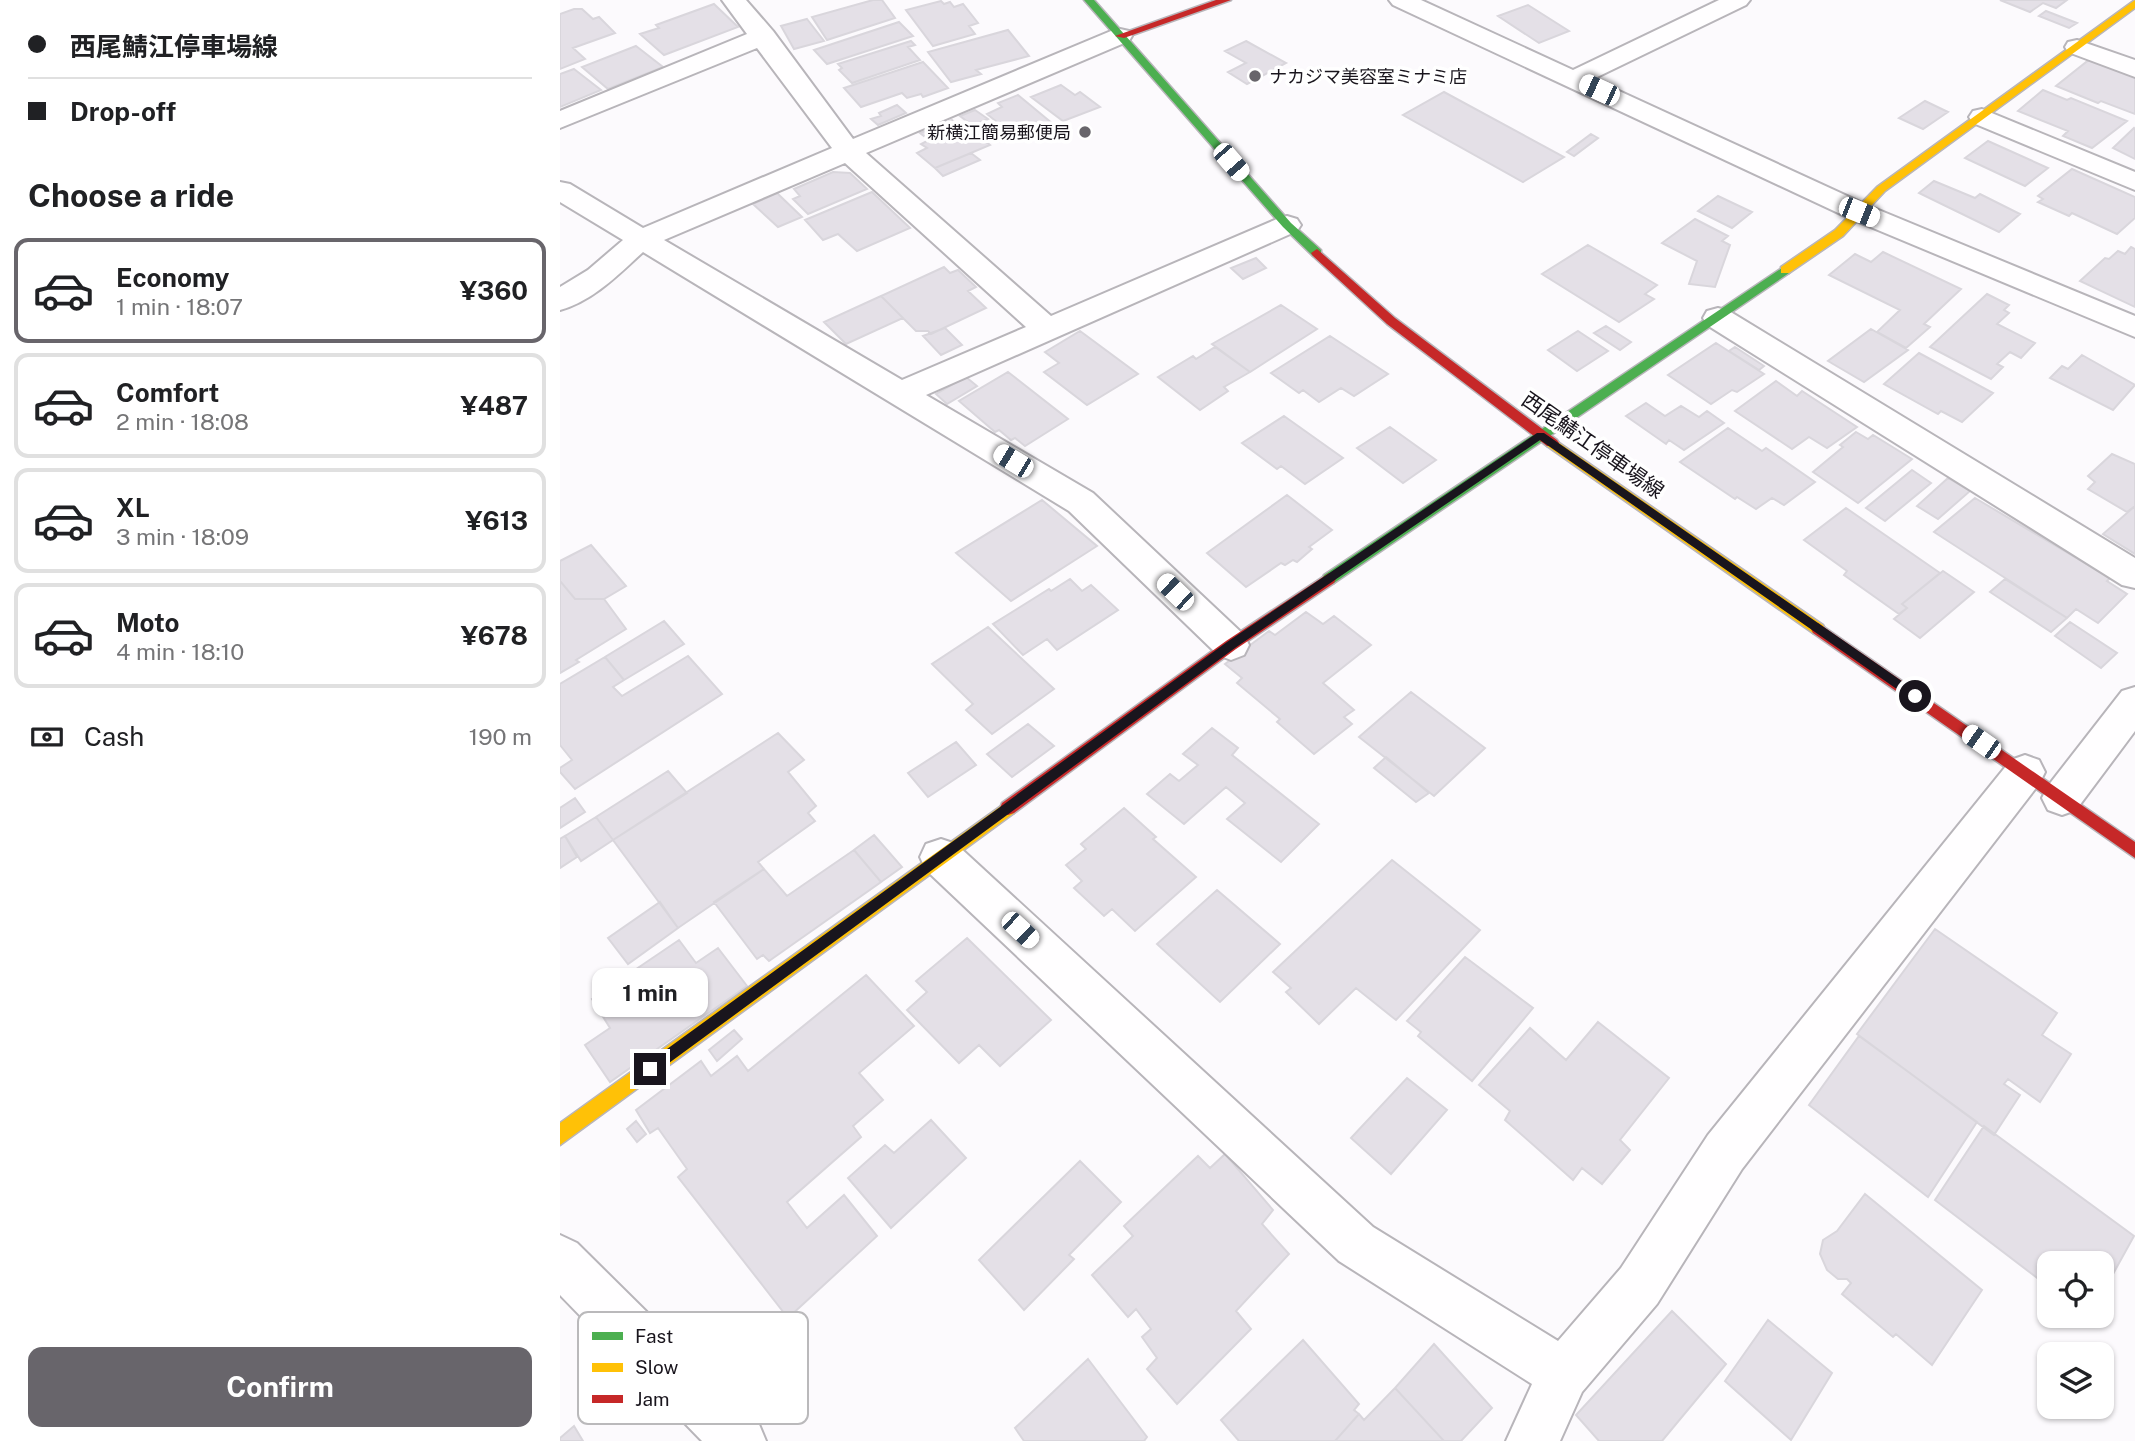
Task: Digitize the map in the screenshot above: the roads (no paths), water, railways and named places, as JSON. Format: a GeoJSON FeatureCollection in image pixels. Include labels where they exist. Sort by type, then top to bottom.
{"type":"FeatureCollection","features":[{"type":"Feature","properties":{"kind":"street"},"geometry":{"type":"LineString","coordinates":[[734,0],[764,36],[849,152],[1047,329]]}},
{"type":"Feature","properties":{"kind":"street","name":"西尾鯖江停車場線"},"geometry":{"type":"LineString","coordinates":[[1089,0],[1287,225],[1391,321],[1541,435],[2135,851]]}},
{"type":"Feature","properties":{"kind":"street"},"geometry":{"type":"LineString","coordinates":[[560,300],[598,277],[641,239],[1120,36],[1227,0]]}},
{"type":"Feature","properties":{"kind":"street"},"geometry":{"type":"LineString","coordinates":[[1401,0],[1859,212],[2135,327]]}},
{"type":"Feature","properties":{"kind":"street"},"geometry":{"type":"LineString","coordinates":[[1574,79],[1738,0]]}},
{"type":"Feature","properties":{"kind":"street"},"geometry":{"type":"LineString","coordinates":[[560,1135],[1231,645],[1839,233],[1881,189],[2135,3]]}},
{"type":"Feature","properties":{"kind":"street"},"geometry":{"type":"LineString","coordinates":[[560,120],[764,36]]}},
{"type":"Feature","properties":{"kind":"street"},"geometry":{"type":"LineString","coordinates":[[2077,47],[2135,69]]}},
{"type":"Feature","properties":{"kind":"street"},"geometry":{"type":"LineString","coordinates":[[1982,117],[2135,183]]}},
{"type":"Feature","properties":{"kind":"street"},"geometry":{"type":"LineString","coordinates":[[560,190],[1081,502],[1231,645]]}},
{"type":"Feature","properties":{"kind":"street"},"geometry":{"type":"LineString","coordinates":[[900,394],[1287,225]]}},
{"type":"Feature","properties":{"kind":"street"},"geometry":{"type":"LineString","coordinates":[[1717,318],[2135,575]]}},
{"type":"Feature","properties":{"kind":"street"},"geometry":{"type":"LineString","coordinates":[[2062,798],[2135,702]]}},
{"type":"Feature","properties":{"kind":"street"},"geometry":{"type":"LineString","coordinates":[[1533,1441],[1564,1374],[1639,1286],[1725,1152],[2025,772]]}},
{"type":"Feature","properties":{"kind":"street"},"geometry":{"type":"LineString","coordinates":[[941,857],[1356,1244],[1564,1374]]}},
{"type":"Feature","properties":{"kind":"street"},"geometry":{"type":"LineString","coordinates":[[560,1260],[611,1312]]}},
{"type":"Feature","properties":{"kind":"street"},"geometry":{"type":"LineString","coordinates":[[722,1424],[739,1441]]}},
{"type":"Feature","properties":{"kind":"place","name":"ナカジマ美容室ミナミ店"},"geometry":{"type":"Point","coordinates":[1255,76]}},
{"type":"Feature","properties":{"kind":"place","name":"新横江簡易郵便局"},"geometry":{"type":"Point","coordinates":[1085,132]}}]}
